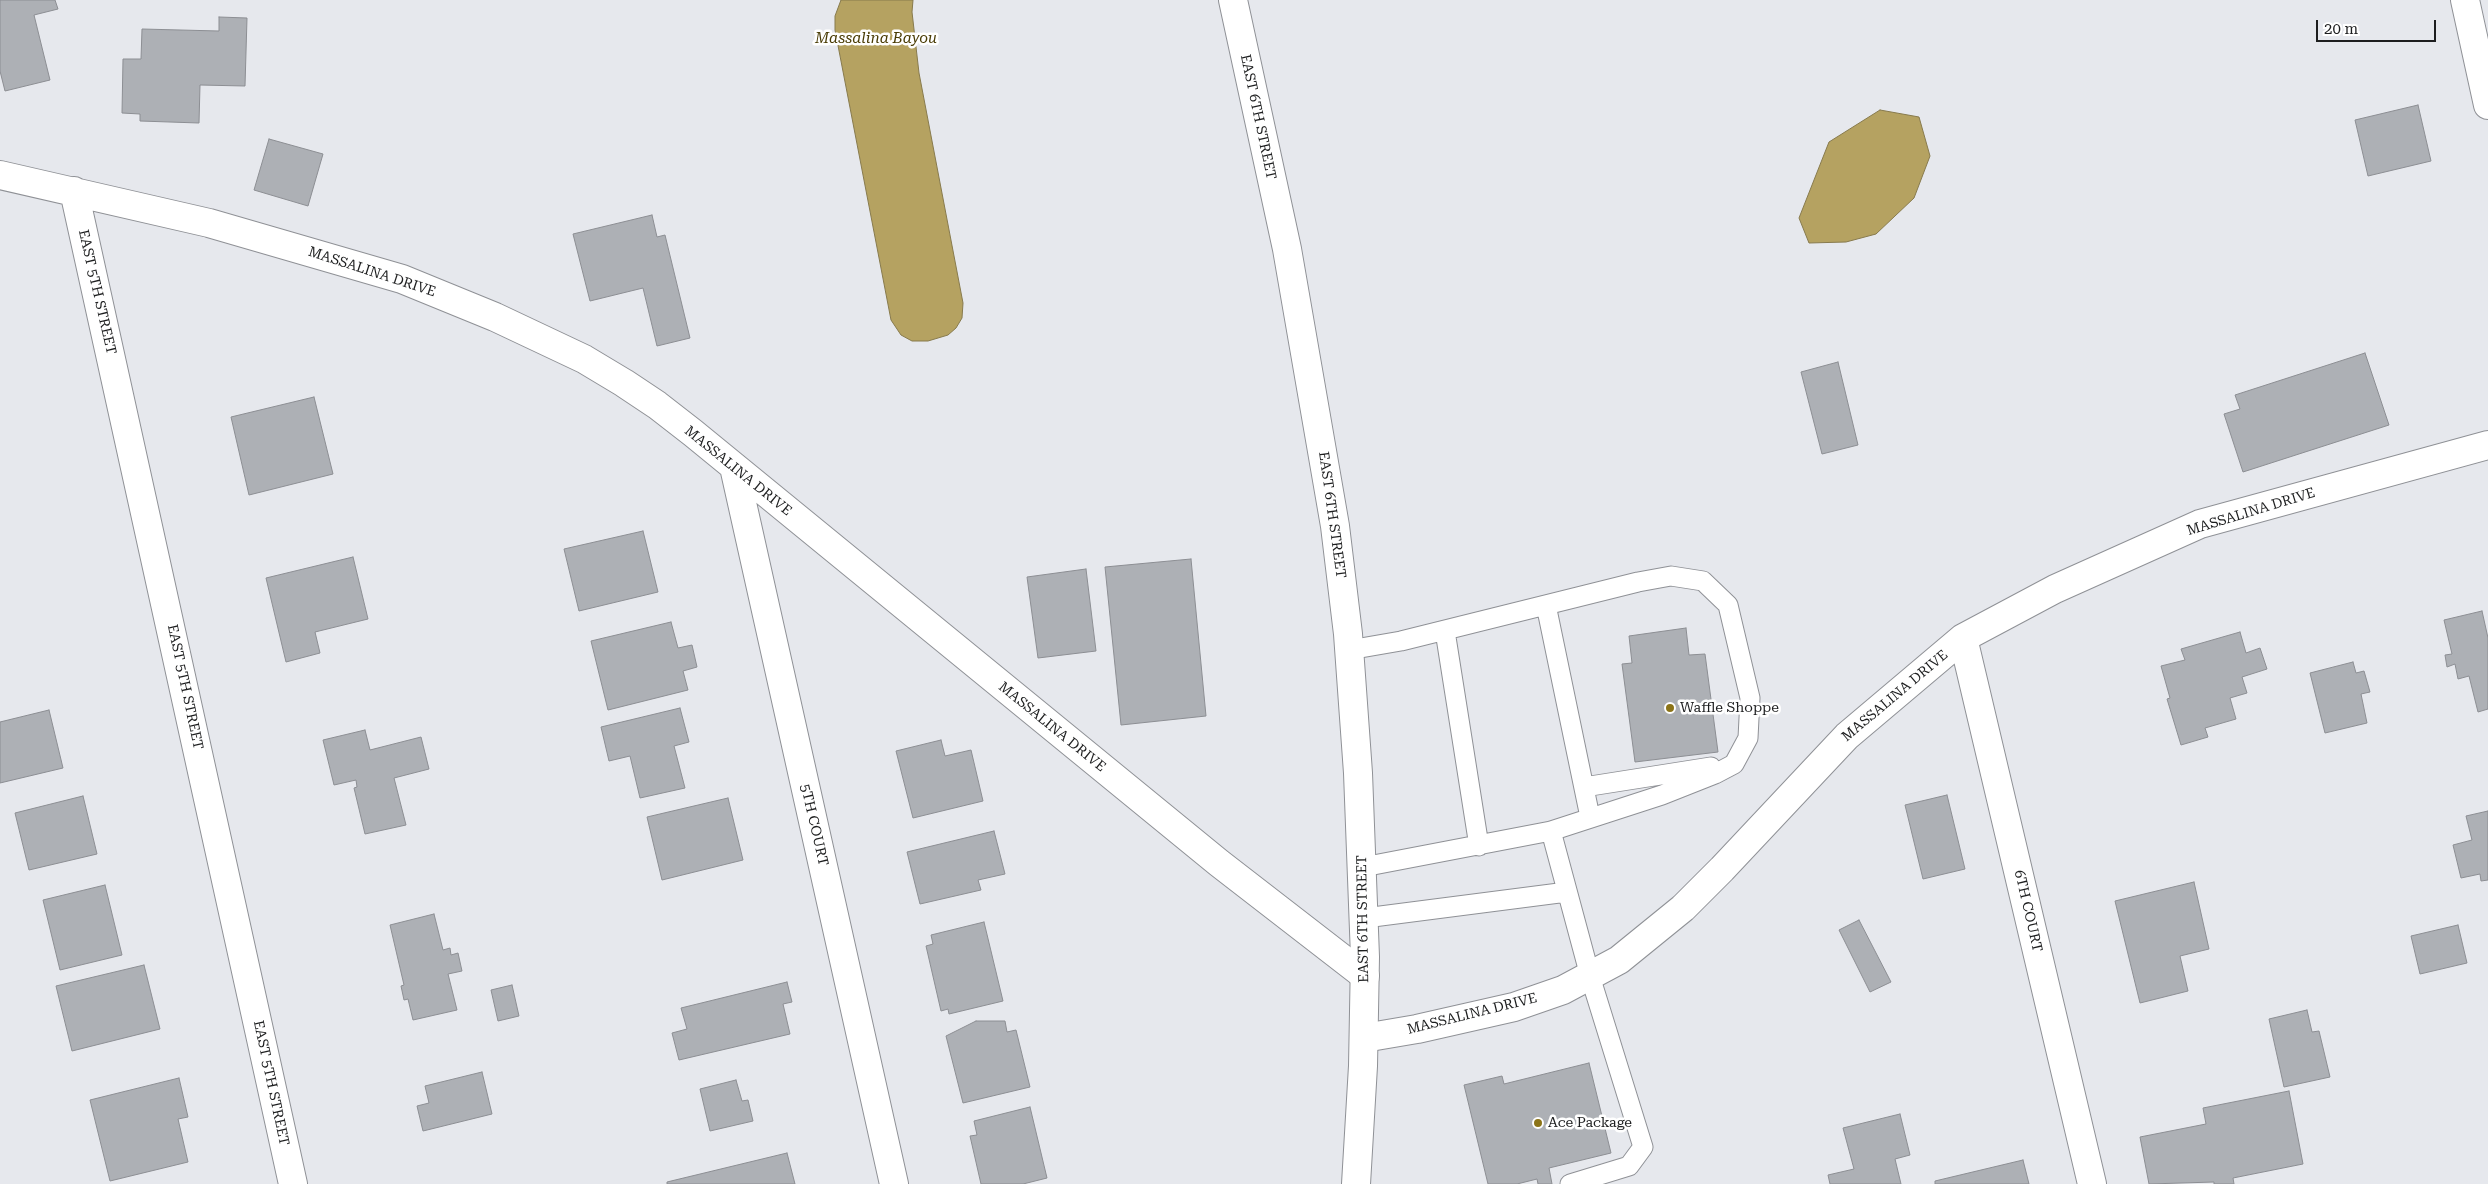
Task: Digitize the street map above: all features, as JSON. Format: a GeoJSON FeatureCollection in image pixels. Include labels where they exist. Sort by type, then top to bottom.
{"type":"FeatureCollection","features":[{"type":"Feature","properties":{"kind":"street","name":"EAST 6TH STREET"},"geometry":{"type":"LineString","coordinates":[[1233,0],[1287,248],[1304,341],[1335,526],[1349,650],[1363,867],[1365,976],[1364,1038],[1356,1184]]}},
{"type":"Feature","properties":{"kind":"street"},"geometry":{"type":"LineString","coordinates":[[2465,0],[2488,105]]}},
{"type":"Feature","properties":{"kind":"street","name":"MASSALINA DRIVE"},"geometry":{"type":"LineString","coordinates":[[0,175],[74,190],[218,226],[366,267],[439,293],[584,360],[624,383],[657,405],[734,466],[1162,817],[1365,976]]}},
{"type":"Feature","properties":{"kind":"street","name":"EAST 5TH STREET"},"geometry":{"type":"LineString","coordinates":[[74,190],[293,1184]]}},
{"type":"Feature","properties":{"kind":"street","name":"MASSALINA DRIVE"},"geometry":{"type":"LineString","coordinates":[[1364,1038],[1417,1029],[1514,1007],[1563,990],[1619,960],[1682,908],[1722,870],[1847,736],[1963,638],[2055,589],[2200,524],[2488,445]]}},
{"type":"Feature","properties":{"kind":"street","name":"5TH COURT"},"geometry":{"type":"LineString","coordinates":[[734,466],[894,1184]]}},
{"type":"Feature","properties":{"kind":"street","name":"6TH COURT"},"geometry":{"type":"LineString","coordinates":[[1963,638],[2092,1184]]}},
{"type":"Feature","properties":{"kind":"lane"},"geometry":{"type":"LineString","coordinates":[[1349,650],[1445,631],[1638,582],[1671,576],[1703,581],[1728,605],[1750,698],[1748,738],[1734,764],[1662,795],[1551,831],[1363,867]]}},
{"type":"Feature","properties":{"kind":"lane"},"geometry":{"type":"LineString","coordinates":[[1546,605],[1590,817]]}},
{"type":"Feature","properties":{"kind":"lane"},"geometry":{"type":"LineString","coordinates":[[1445,631],[1479,846]]}},
{"type":"Feature","properties":{"kind":"lane"},"geometry":{"type":"LineString","coordinates":[[1584,787],[1734,764]]}},
{"type":"Feature","properties":{"kind":"lane"},"geometry":{"type":"LineString","coordinates":[[1551,831],[1590,976],[1643,1147],[1629,1166],[1570,1184]]}},
{"type":"Feature","properties":{"kind":"lane"},"geometry":{"type":"LineString","coordinates":[[1364,918],[1567,892]]}},
{"type":"Feature","properties":{"kind":"water","name":"Massalina Bayou"},"geometry":{"type":"Polygon","coordinates":[[[841,0],[913,0],[912,12],[919,73],[963,303],[962,318],[956,328],[948,335],[928,341],[912,341],[901,335],[891,320],[835,30],[835,16],[841,0]]]}},
{"type":"Feature","properties":{"kind":"water"},"geometry":{"type":"Polygon","coordinates":[[[1880,110],[1919,117],[1930,156],[1914,198],[1876,234],[1846,242],[1809,243],[1799,218],[1829,142],[1880,110]]]}},
{"type":"Feature","properties":{"kind":"building"},"geometry":{"type":"Polygon","coordinates":[[[0,0],[55,0],[58,9],[34,15],[50,80],[5,91],[0,71],[0,0]]]}},
{"type":"Feature","properties":{"kind":"building"},"geometry":{"type":"Polygon","coordinates":[[[219,17],[247,18],[245,86],[200,85],[199,123],[140,121],[140,114],[122,113],[123,59],[141,59],[142,29],[219,31],[219,17]]]}},
{"type":"Feature","properties":{"kind":"building"},"geometry":{"type":"Polygon","coordinates":[[[2418,105],[2431,161],[2368,176],[2355,120],[2418,105]]]}},
{"type":"Feature","properties":{"kind":"building"},"geometry":{"type":"Polygon","coordinates":[[[269,139],[323,154],[308,206],[254,190],[269,139]]]}},
{"type":"Feature","properties":{"kind":"building"},"geometry":{"type":"Polygon","coordinates":[[[652,215],[657,237],[665,235],[690,338],[657,346],[643,288],[590,301],[573,234],[652,215]]]}},
{"type":"Feature","properties":{"kind":"building"},"geometry":{"type":"Polygon","coordinates":[[[2365,353],[2389,425],[2243,472],[2224,414],[2240,409],[2235,395],[2365,353]]]}},
{"type":"Feature","properties":{"kind":"building"},"geometry":{"type":"Polygon","coordinates":[[[1838,362],[1858,445],[1822,454],[1801,372],[1838,362]]]}},
{"type":"Feature","properties":{"kind":"building"},"geometry":{"type":"Polygon","coordinates":[[[314,397],[333,474],[249,495],[231,417],[314,397]]]}},
{"type":"Feature","properties":{"kind":"building"},"geometry":{"type":"Polygon","coordinates":[[[643,531],[658,592],[579,611],[564,549],[643,531]]]}},
{"type":"Feature","properties":{"kind":"building"},"geometry":{"type":"Polygon","coordinates":[[[353,557],[368,619],[315,632],[320,653],[286,662],[266,578],[353,557]]]}},
{"type":"Feature","properties":{"kind":"building"},"geometry":{"type":"Polygon","coordinates":[[[1191,559],[1206,716],[1121,725],[1105,567],[1191,559]]]}},
{"type":"Feature","properties":{"kind":"building"},"geometry":{"type":"Polygon","coordinates":[[[1086,569],[1096,651],[1038,658],[1027,577],[1086,569]]]}},
{"type":"Feature","properties":{"kind":"building"},"geometry":{"type":"Polygon","coordinates":[[[2482,611],[2488,638],[2488,709],[2478,712],[2469,676],[2458,679],[2455,664],[2447,667],[2445,655],[2452,654],[2444,620],[2482,611]]]}},
{"type":"Feature","properties":{"kind":"building"},"geometry":{"type":"Polygon","coordinates":[[[671,622],[678,648],[692,645],[697,667],[683,671],[688,690],[608,710],[591,641],[671,622]]]}},
{"type":"Feature","properties":{"kind":"building","name":"Waffle Shoppe"},"geometry":{"type":"Polygon","coordinates":[[[1686,628],[1689,655],[1705,654],[1718,752],[1635,762],[1622,664],[1632,663],[1629,636],[1686,628]]]}},
{"type":"Feature","properties":{"kind":"building"},"geometry":{"type":"Polygon","coordinates":[[[2240,632],[2246,653],[2260,648],[2267,669],[2242,677],[2247,693],[2230,698],[2236,719],[2205,728],[2208,737],[2181,745],[2167,699],[2170,698],[2161,666],[2185,660],[2181,649],[2240,632]]]}},
{"type":"Feature","properties":{"kind":"building"},"geometry":{"type":"Polygon","coordinates":[[[2353,662],[2356,673],[2364,671],[2370,692],[2361,694],[2367,723],[2325,733],[2310,673],[2353,662]]]}},
{"type":"Feature","properties":{"kind":"building"},"geometry":{"type":"Polygon","coordinates":[[[680,708],[689,742],[674,746],[685,788],[640,798],[630,756],[609,761],[601,727],[680,708]]]}},
{"type":"Feature","properties":{"kind":"building"},"geometry":{"type":"Polygon","coordinates":[[[49,710],[63,768],[0,783],[0,722],[49,710]]]}},
{"type":"Feature","properties":{"kind":"building"},"geometry":{"type":"Polygon","coordinates":[[[365,730],[370,750],[421,737],[429,769],[394,778],[406,825],[365,834],[354,788],[357,787],[356,780],[334,785],[323,740],[365,730]]]}},
{"type":"Feature","properties":{"kind":"building"},"geometry":{"type":"Polygon","coordinates":[[[941,740],[945,756],[971,750],[983,801],[913,818],[896,751],[941,740]]]}},
{"type":"Feature","properties":{"kind":"building"},"geometry":{"type":"Polygon","coordinates":[[[1947,795],[1965,869],[1923,879],[1905,805],[1947,795]]]}},
{"type":"Feature","properties":{"kind":"building"},"geometry":{"type":"Polygon","coordinates":[[[83,796],[97,854],[29,870],[15,813],[83,796]]]}},
{"type":"Feature","properties":{"kind":"building"},"geometry":{"type":"Polygon","coordinates":[[[728,798],[743,860],[662,880],[647,817],[728,798]]]}},
{"type":"Feature","properties":{"kind":"building"},"geometry":{"type":"Polygon","coordinates":[[[2488,811],[2488,880],[2481,881],[2480,874],[2461,878],[2453,845],[2472,840],[2466,816],[2488,811]]]}},
{"type":"Feature","properties":{"kind":"building"},"geometry":{"type":"Polygon","coordinates":[[[994,831],[1005,874],[978,880],[981,890],[920,904],[907,852],[994,831]]]}},
{"type":"Feature","properties":{"kind":"building"},"geometry":{"type":"Polygon","coordinates":[[[2194,882],[2209,949],[2180,956],[2188,991],[2140,1003],[2115,901],[2194,882]]]}},
{"type":"Feature","properties":{"kind":"building"},"geometry":{"type":"Polygon","coordinates":[[[105,885],[122,955],[60,970],[43,900],[105,885]]]}},
{"type":"Feature","properties":{"kind":"building"},"geometry":{"type":"Polygon","coordinates":[[[434,914],[443,950],[450,948],[451,955],[458,953],[462,971],[448,974],[457,1010],[413,1020],[408,999],[404,1000],[401,986],[404,985],[390,925],[434,914]]]}},
{"type":"Feature","properties":{"kind":"building"},"geometry":{"type":"Polygon","coordinates":[[[1859,920],[1891,982],[1870,992],[1839,930],[1859,920]]]}},
{"type":"Feature","properties":{"kind":"building"},"geometry":{"type":"Polygon","coordinates":[[[984,922],[1003,1001],[949,1014],[948,1009],[941,1011],[926,946],[933,944],[931,935],[984,922]]]}},
{"type":"Feature","properties":{"kind":"building"},"geometry":{"type":"Polygon","coordinates":[[[2458,925],[2467,963],[2420,974],[2411,936],[2458,925]]]}},
{"type":"Feature","properties":{"kind":"building"},"geometry":{"type":"Polygon","coordinates":[[[144,965],[160,1029],[72,1051],[56,986],[144,965]]]}},
{"type":"Feature","properties":{"kind":"building"},"geometry":{"type":"Polygon","coordinates":[[[787,982],[792,1002],[783,1004],[790,1034],[679,1060],[672,1033],[687,1029],[681,1008],[787,982]]]}},
{"type":"Feature","properties":{"kind":"building"},"geometry":{"type":"Polygon","coordinates":[[[512,985],[519,1016],[498,1021],[491,990],[512,985]]]}},
{"type":"Feature","properties":{"kind":"building"},"geometry":{"type":"Polygon","coordinates":[[[2307,1010],[2312,1032],[2319,1031],[2330,1077],[2284,1087],[2269,1019],[2307,1010]]]}},
{"type":"Feature","properties":{"kind":"building"},"geometry":{"type":"Polygon","coordinates":[[[976,1021],[1005,1021],[1007,1032],[1016,1030],[1030,1087],[963,1103],[946,1036],[976,1021]]]}},
{"type":"Feature","properties":{"kind":"building","name":"Ace Package"},"geometry":{"type":"Polygon","coordinates":[[[1589,1063],[1611,1153],[1549,1168],[1552,1184],[1538,1184],[1537,1179],[1517,1184],[1488,1184],[1464,1085],[1502,1076],[1504,1084],[1589,1063]]]}},
{"type":"Feature","properties":{"kind":"building"},"geometry":{"type":"Polygon","coordinates":[[[482,1072],[492,1114],[423,1131],[417,1106],[429,1103],[425,1086],[482,1072]]]}},
{"type":"Feature","properties":{"kind":"building"},"geometry":{"type":"Polygon","coordinates":[[[179,1078],[188,1117],[178,1119],[188,1162],[110,1181],[90,1100],[179,1078]]]}},
{"type":"Feature","properties":{"kind":"building"},"geometry":{"type":"Polygon","coordinates":[[[736,1080],[742,1101],[748,1100],[753,1121],[710,1131],[700,1089],[736,1080]]]}},
{"type":"Feature","properties":{"kind":"building"},"geometry":{"type":"Polygon","coordinates":[[[2289,1091],[2303,1164],[2233,1178],[2234,1184],[2214,1184],[2214,1182],[2149,1184],[2140,1137],[2206,1124],[2203,1108],[2289,1091]]]}},
{"type":"Feature","properties":{"kind":"building"},"geometry":{"type":"Polygon","coordinates":[[[1030,1107],[1047,1178],[1023,1184],[981,1184],[970,1136],[977,1135],[974,1121],[1030,1107]]]}},
{"type":"Feature","properties":{"kind":"building"},"geometry":{"type":"Polygon","coordinates":[[[1900,1114],[1910,1155],[1895,1159],[1901,1184],[1830,1184],[1828,1175],[1854,1169],[1843,1128],[1900,1114]]]}},
{"type":"Feature","properties":{"kind":"building"},"geometry":{"type":"Polygon","coordinates":[[[787,1153],[795,1184],[667,1184],[667,1182],[787,1153]]]}},
{"type":"Feature","properties":{"kind":"building"},"geometry":{"type":"Polygon","coordinates":[[[2023,1160],[2029,1184],[1935,1184],[1935,1181],[2023,1160]]]}},
{"type":"Feature","properties":{"kind":"place","name":"Waffle Shoppe"},"geometry":{"type":"Point","coordinates":[1670,708]}},
{"type":"Feature","properties":{"kind":"place","name":"Ace Package"},"geometry":{"type":"Point","coordinates":[1538,1123]}}]}
